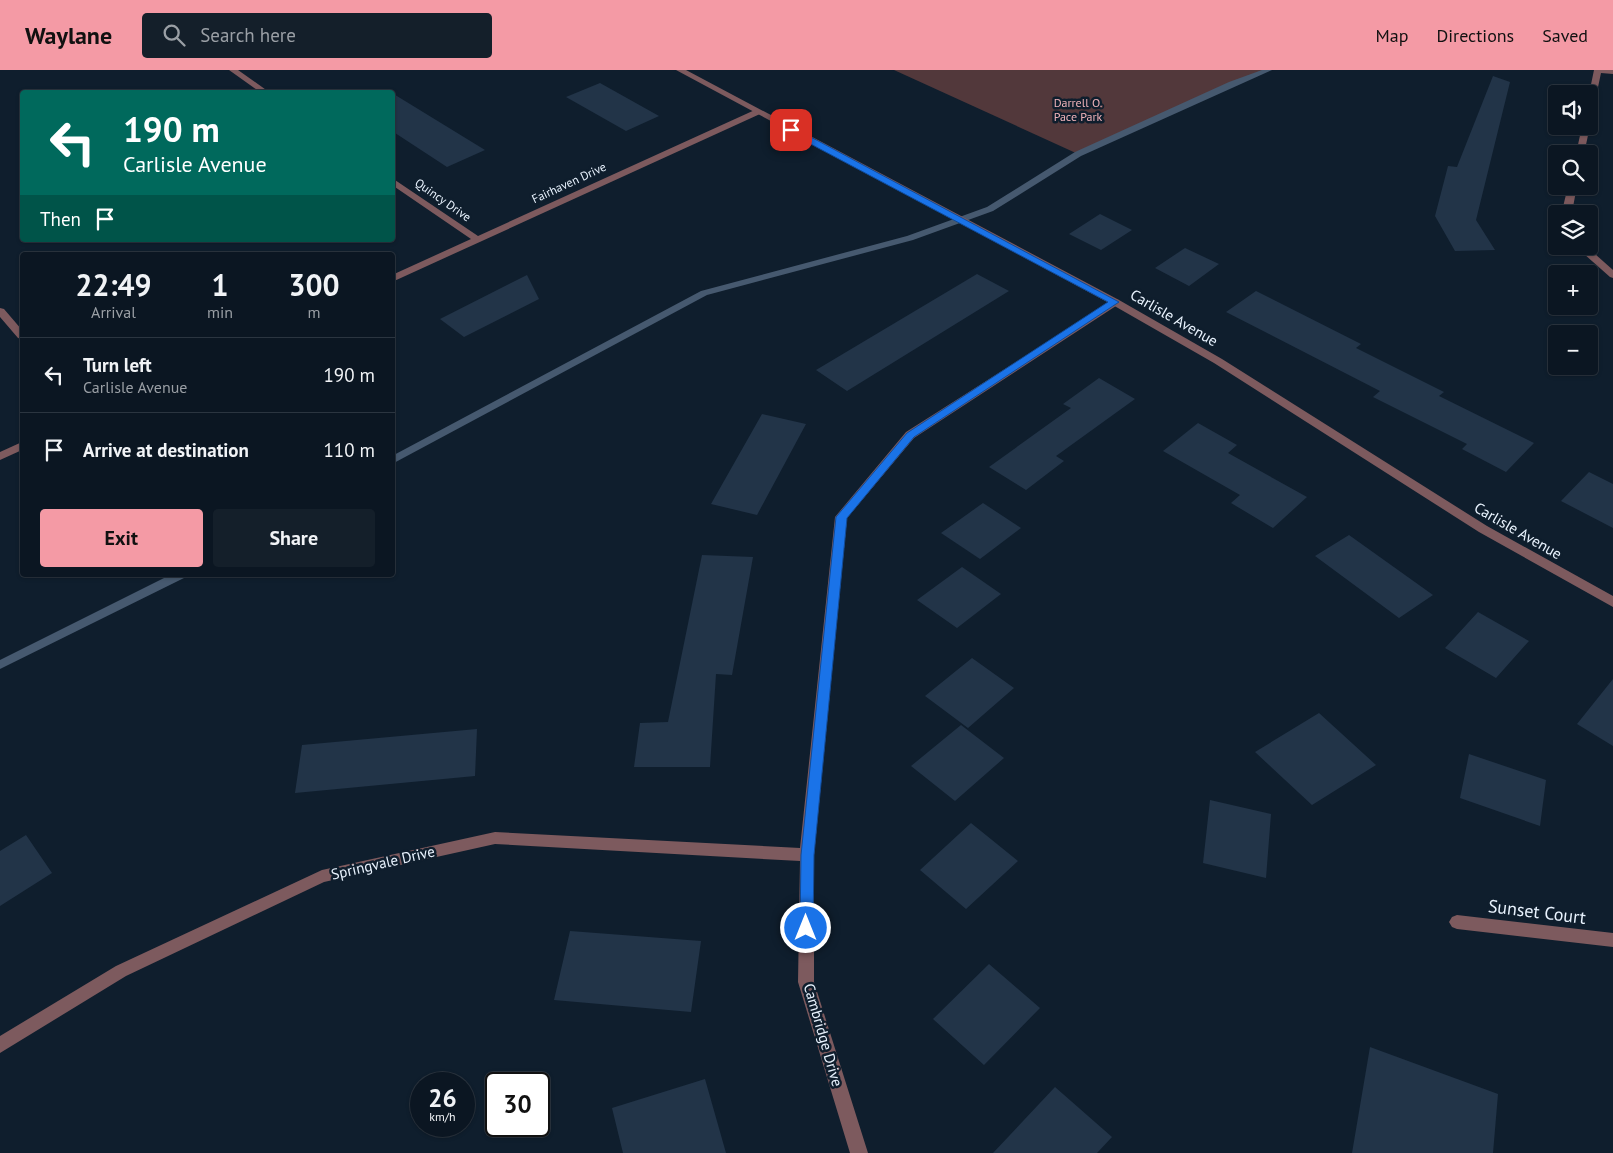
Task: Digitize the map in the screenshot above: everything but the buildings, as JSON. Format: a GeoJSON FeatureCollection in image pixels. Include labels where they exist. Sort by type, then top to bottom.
{"type":"FeatureCollection","features":[{"type":"Feature","properties":{"kind":"street"},"geometry":{"type":"LineString","coordinates":[[233,70],[263,90]]}},
{"type":"Feature","properties":{"kind":"street","name":"Carlisle Avenue"},"geometry":{"type":"LineString","coordinates":[[680,70],[1115,302],[1218,361],[1483,530],[1613,602]]}},
{"type":"Feature","properties":{"kind":"street"},"geometry":{"type":"LineString","coordinates":[[1595,85],[1598,70],[1613,72]]}},
{"type":"Feature","properties":{"kind":"street","name":"Fairhaven Drive"},"geometry":{"type":"LineString","coordinates":[[395,278],[757,112]]}},
{"type":"Feature","properties":{"kind":"street","name":"Quincy Drive"},"geometry":{"type":"LineString","coordinates":[[395,183],[478,240]]}},
{"type":"Feature","properties":{"kind":"street"},"geometry":{"type":"LineString","coordinates":[[1590,255],[1613,275]]}},
{"type":"Feature","properties":{"kind":"street","name":"Cambridge Drive"},"geometry":{"type":"LineString","coordinates":[[859,1153],[806,982],[807,855],[841,517],[910,435],[1115,302]]}},
{"type":"Feature","properties":{"kind":"street"},"geometry":{"type":"LineString","coordinates":[[0,311],[20,334]]}},
{"type":"Feature","properties":{"kind":"street"},"geometry":{"type":"LineString","coordinates":[[0,456],[20,447]]}},
{"type":"Feature","properties":{"kind":"street","name":"Springvale Drive"},"geometry":{"type":"LineString","coordinates":[[0,1045],[121,971],[322,876],[496,838],[807,855]]}},
{"type":"Feature","properties":{"kind":"street","name":"Sunset Court"},"geometry":{"type":"LineString","coordinates":[[1457,922],[1613,940]]}},
{"type":"Feature","properties":{"kind":"green space","name":"Darrell O. Pace Park"},"geometry":{"type":"Polygon","coordinates":[[[894,70],[1268,70],[1232,84],[1078,154],[894,70]]]}},
{"type":"Feature","properties":{"kind":"waterway"},"geometry":{"type":"LineString","coordinates":[[395,459],[704,293],[910,238],[990,209],[1078,154],[1232,84],[1268,70]]}},
{"type":"Feature","properties":{"kind":"waterway"},"geometry":{"type":"LineString","coordinates":[[0,665],[176,577]]}},
{"type":"Feature","properties":{"kind":"route"},"geometry":{"type":"LineString","coordinates":[[791,130],[1115,302],[910,435],[841,517],[807,855],[806,928]]}}]}
